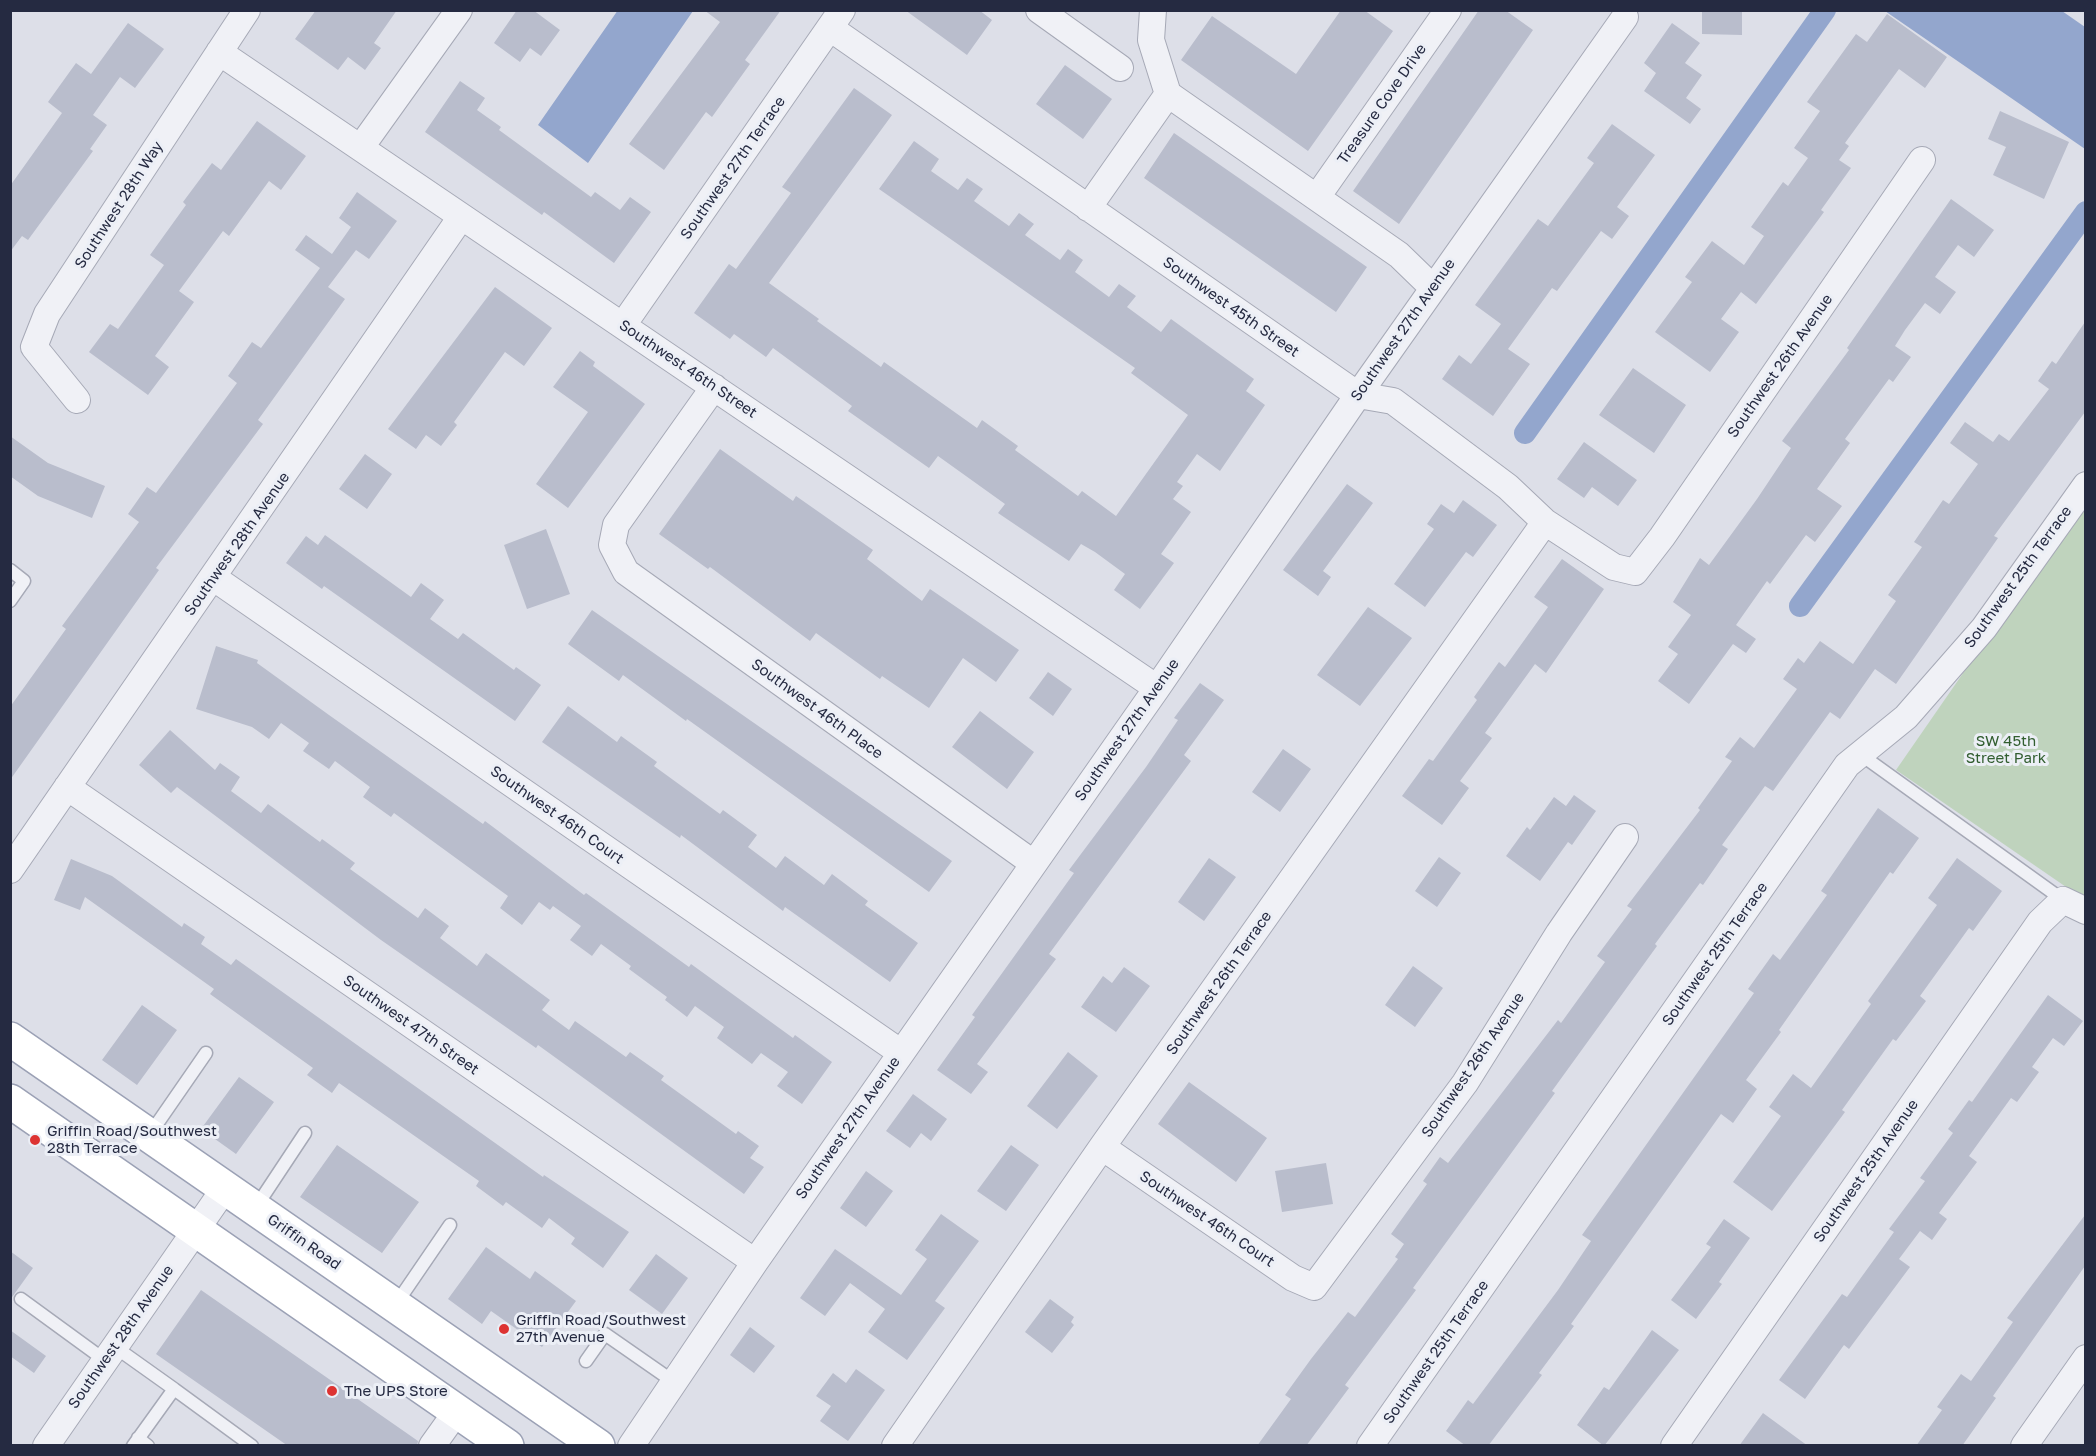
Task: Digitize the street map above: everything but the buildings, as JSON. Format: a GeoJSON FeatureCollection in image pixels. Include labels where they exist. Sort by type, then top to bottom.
{"type":"FeatureCollection","features":[{"type":"Feature","properties":{"kind":"main road","name":"Griffin Road"},"geometry":{"type":"LineString","coordinates":[[10,1039],[598,1446]]}},
{"type":"Feature","properties":{"kind":"main road"},"geometry":{"type":"LineString","coordinates":[[10,1101],[457,1411],[498,1443]]}},
{"type":"Feature","properties":{"kind":"street","name":"Southwest 28th Way"},"geometry":{"type":"LineString","coordinates":[[77,400],[34,347],[43,325],[247,10]]}},
{"type":"Feature","properties":{"kind":"street"},"geometry":{"type":"LineString","coordinates":[[362,147],[459,10]]}},
{"type":"Feature","properties":{"kind":"street"},"geometry":{"type":"LineString","coordinates":[[1040,10],[1120,68]]}},
{"type":"Feature","properties":{"kind":"street"},"geometry":{"type":"LineString","coordinates":[[1153,10],[1151,40],[1168,94],[1399,255],[1433,288]]}},
{"type":"Feature","properties":{"kind":"street","name":"Treasure Cove Drive"},"geometry":{"type":"LineString","coordinates":[[1317,197],[1448,10]]}},
{"type":"Feature","properties":{"kind":"street","name":"Southwest 27th Avenue"},"geometry":{"type":"LineString","coordinates":[[631,1446],[900,1052],[1157,688],[1358,395],[1625,17]]}},
{"type":"Feature","properties":{"kind":"street","name":"Southwest 45th Street"},"geometry":{"type":"LineString","coordinates":[[836,20],[1088,208],[1358,395],[1393,401],[1508,487],[1545,522],[1614,567],[1635,572]]}},
{"type":"Feature","properties":{"kind":"street","name":"Southwest 27th Terrace"},"geometry":{"type":"LineString","coordinates":[[623,325],[836,20]]}},
{"type":"Feature","properties":{"kind":"street","name":"Southwest 46th Street"},"geometry":{"type":"LineString","coordinates":[[219,52],[1157,688]]}},
{"type":"Feature","properties":{"kind":"street"},"geometry":{"type":"LineString","coordinates":[[1088,208],[1168,94]]}},
{"type":"Feature","properties":{"kind":"street","name":"Southwest 26th Avenue"},"geometry":{"type":"LineString","coordinates":[[1635,572],[1669,527],[1922,160]]}},
{"type":"Feature","properties":{"kind":"street","name":"Southwest 28th Avenue"},"geometry":{"type":"LineString","coordinates":[[10,870],[214,578],[461,217]]}},
{"type":"Feature","properties":{"kind":"street","name":"Southwest 46th Place"},"geometry":{"type":"LineString","coordinates":[[714,387],[616,525],[612,545],[626,572],[1033,863]]}},
{"type":"Feature","properties":{"kind":"street","name":"Southwest 25th Terrace"},"geometry":{"type":"LineString","coordinates":[[1370,1446],[1847,765],[1906,717],[1984,628],[2085,485]]}},
{"type":"Feature","properties":{"kind":"street","name":"Southwest 26th Terrace"},"geometry":{"type":"LineString","coordinates":[[895,1446],[1102,1148],[1545,522]]}},
{"type":"Feature","properties":{"kind":"street","name":"Southwest 46th Court"},"geometry":{"type":"LineString","coordinates":[[214,578],[900,1052]]}},
{"type":"Feature","properties":{"kind":"street","name":"Southwest 47th Street"},"geometry":{"type":"LineString","coordinates":[[67,787],[755,1262]]}},
{"type":"Feature","properties":{"kind":"street","name":"Southwest 26th Avenue"},"geometry":{"type":"LineString","coordinates":[[1314,1287],[1465,1083],[1560,933],[1625,837]]}},
{"type":"Feature","properties":{"kind":"street","name":"Southwest 25th Avenue"},"geometry":{"type":"LineString","coordinates":[[1674,1446],[2033,932],[2074,905]]}},
{"type":"Feature","properties":{"kind":"street","name":"Southwest 46th Court"},"geometry":{"type":"LineString","coordinates":[[1102,1148],[1293,1278],[1314,1287]]}},
{"type":"Feature","properties":{"kind":"street","name":"Southwest 28th Avenue"},"geometry":{"type":"LineString","coordinates":[[46,1446],[225,1188]]}},
{"type":"Feature","properties":{"kind":"street"},"geometry":{"type":"LineString","coordinates":[[2024,1446],[2085,1358]]}},
{"type":"Feature","properties":{"kind":"street"},"geometry":{"type":"LineString","coordinates":[[432,1446],[457,1411]]}},
{"type":"Feature","properties":{"kind":"lane"},"geometry":{"type":"LineString","coordinates":[[10,570],[24,581],[10,601]]}},
{"type":"Feature","properties":{"kind":"lane"},"geometry":{"type":"LineString","coordinates":[[1860,754],[2074,905]]}},
{"type":"Feature","properties":{"kind":"lane"},"geometry":{"type":"LineString","coordinates":[[149,1135],[206,1053]]}},
{"type":"Feature","properties":{"kind":"lane"},"geometry":{"type":"LineString","coordinates":[[255,1208],[305,1133]]}},
{"type":"Feature","properties":{"kind":"lane"},"geometry":{"type":"LineString","coordinates":[[396,1305],[450,1225]]}},
{"type":"Feature","properties":{"kind":"lane"},"geometry":{"type":"LineString","coordinates":[[21,1299],[174,1389],[252,1446]]}},
{"type":"Feature","properties":{"kind":"lane"},"geometry":{"type":"LineString","coordinates":[[586,1361],[605,1334],[674,1382]]}},
{"type":"Feature","properties":{"kind":"lane"},"geometry":{"type":"LineString","coordinates":[[140,1443],[174,1389]]}},
{"type":"Feature","properties":{"kind":"green space","name":"SW 45th Street Park"},"geometry":{"type":"Polygon","coordinates":[[[2085,497],[2085,900],[1896,770],[2085,497]]]}},
{"type":"Feature","properties":{"kind":"water"},"geometry":{"type":"Polygon","coordinates":[[[618,10],[693,11],[588,163],[538,125],[618,10]]]}},
{"type":"Feature","properties":{"kind":"water"},"geometry":{"type":"Polygon","coordinates":[[[1885,11],[2062,11],[2085,27],[2085,149],[1885,11]]]}},
{"type":"Feature","properties":{"kind":"waterway"},"geometry":{"type":"LineString","coordinates":[[1525,433],[1825,10]]}},
{"type":"Feature","properties":{"kind":"waterway"},"geometry":{"type":"LineString","coordinates":[[1800,606],[2086,212]]}},
{"type":"Feature","properties":{"kind":"place","name":"Griffin Road/Southwest 28th Terrace"},"geometry":{"type":"Point","coordinates":[35,1140]}},
{"type":"Feature","properties":{"kind":"place","name":"Griffin Road/Southwest 27th Avenue"},"geometry":{"type":"Point","coordinates":[504,1329]}},
{"type":"Feature","properties":{"kind":"place","name":"The UPS Store"},"geometry":{"type":"Point","coordinates":[332,1391]}}]}
